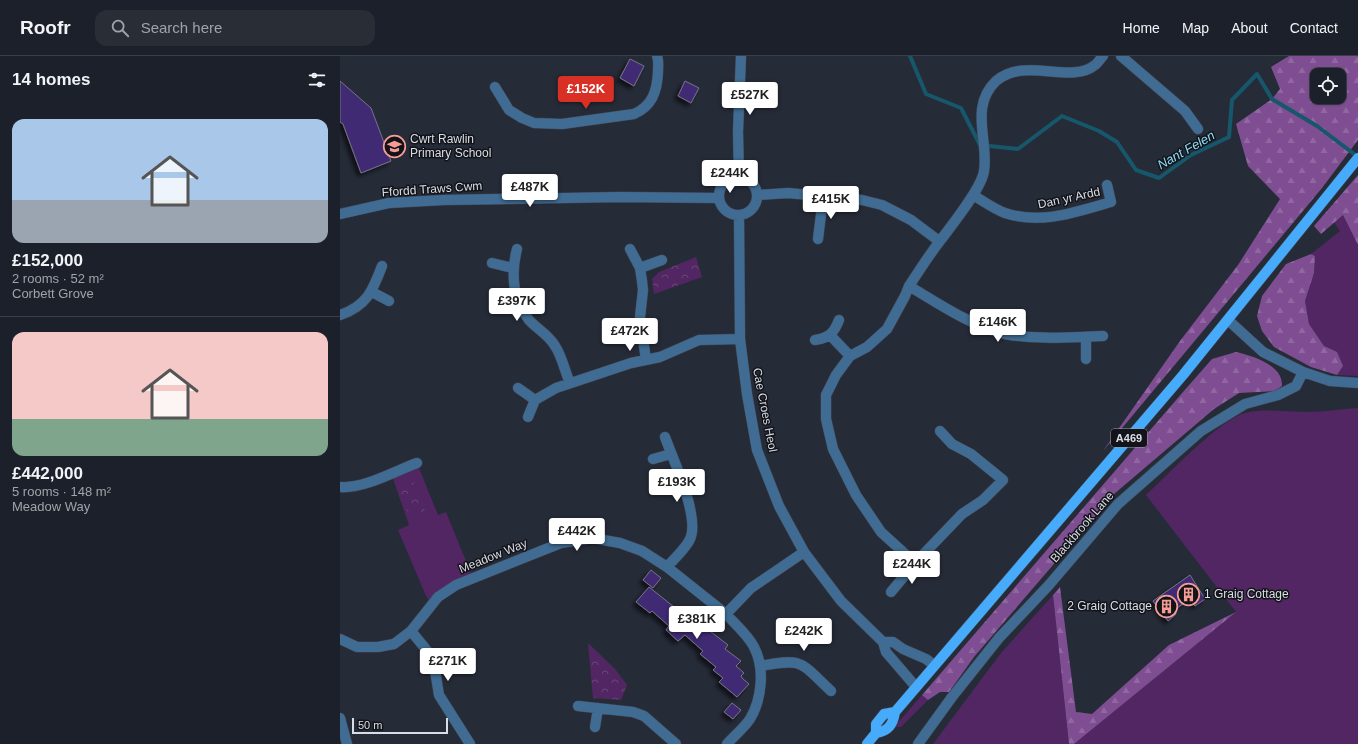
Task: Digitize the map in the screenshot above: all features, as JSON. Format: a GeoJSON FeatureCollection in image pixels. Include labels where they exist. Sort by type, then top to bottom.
{"type":"FeatureCollection","features":[{"type":"Feature","properties":{"kind":"main road","name":"A469"},"geometry":{"type":"LineString","coordinates":[[867,744],[876,733],[885,732],[894,722],[895,712],[1228,320],[1358,158]]}},
{"type":"Feature","properties":{"kind":"street"},"geometry":{"type":"LineString","coordinates":[[495,87],[509,110],[534,123],[562,124],[634,114],[645,109],[654,97],[658,81],[657,56]]}},
{"type":"Feature","properties":{"kind":"street"},"geometry":{"type":"LineString","coordinates":[[739,177],[738,132],[741,56]]}},
{"type":"Feature","properties":{"kind":"street"},"geometry":{"type":"LineString","coordinates":[[915,563],[881,532],[856,495],[833,449],[826,419],[826,394],[836,375],[850,356],[867,347],[887,329],[909,286],[973,195],[984,173],[985,152],[981,125],[981,107],[988,90],[994,82],[1018,70],[1036,68],[1070,72],[1082,70],[1094,66],[1103,56]]}},
{"type":"Feature","properties":{"kind":"street"},"geometry":{"type":"LineString","coordinates":[[1121,56],[1186,111],[1198,129]]}},
{"type":"Feature","properties":{"kind":"street"},"geometry":{"type":"LineString","coordinates":[[739,177],[748,180],[753,184],[757,195],[754,207],[750,212],[739,216],[727,213],[720,204],[718,198],[721,186],[730,178],[739,177]]}},
{"type":"Feature","properties":{"kind":"street","name":"Dan yr Ardd"},"geometry":{"type":"LineString","coordinates":[[973,195],[1004,212],[1040,219],[1078,212],[1110,202],[1107,185]]}},
{"type":"Feature","properties":{"kind":"street"},"geometry":{"type":"LineString","coordinates":[[757,195],[788,193],[823,198],[862,200],[882,205],[911,220],[940,242]]}},
{"type":"Feature","properties":{"kind":"street","name":"Ffordd Traws Cwm"},"geometry":{"type":"LineString","coordinates":[[340,214],[389,203],[444,200],[605,197],[718,198]]}},
{"type":"Feature","properties":{"kind":"street"},"geometry":{"type":"LineString","coordinates":[[818,239],[823,198]]}},
{"type":"Feature","properties":{"kind":"street","name":"Cae Croes Heol"},"geometry":{"type":"LineString","coordinates":[[739,216],[740,339],[747,394],[757,450],[779,506],[804,552],[840,601],[869,631],[883,642],[886,652],[916,687]]}},
{"type":"Feature","properties":{"kind":"street"},"geometry":{"type":"LineString","coordinates":[[517,249],[513,268],[516,294],[528,319],[556,347],[570,383]]}},
{"type":"Feature","properties":{"kind":"street"},"geometry":{"type":"LineString","coordinates":[[630,250],[640,268],[643,290],[640,317],[646,360]]}},
{"type":"Feature","properties":{"kind":"street"},"geometry":{"type":"LineString","coordinates":[[640,268],[662,260]]}},
{"type":"Feature","properties":{"kind":"street"},"geometry":{"type":"LineString","coordinates":[[492,263],[513,268]]}},
{"type":"Feature","properties":{"kind":"street"},"geometry":{"type":"LineString","coordinates":[[340,315],[361,304],[372,292],[382,266]]}},
{"type":"Feature","properties":{"kind":"street"},"geometry":{"type":"LineString","coordinates":[[909,286],[960,317],[1003,334],[1029,337],[1103,336]]}},
{"type":"Feature","properties":{"kind":"street"},"geometry":{"type":"LineString","coordinates":[[372,292],[389,301]]}},
{"type":"Feature","properties":{"kind":"street"},"geometry":{"type":"LineString","coordinates":[[815,340],[830,335],[835,330],[839,320]]}},
{"type":"Feature","properties":{"kind":"street"},"geometry":{"type":"LineString","coordinates":[[1228,320],[1263,352],[1303,372],[1330,381],[1358,383]]}},
{"type":"Feature","properties":{"kind":"street"},"geometry":{"type":"LineString","coordinates":[[830,335],[850,356]]}},
{"type":"Feature","properties":{"kind":"street"},"geometry":{"type":"LineString","coordinates":[[1086,337],[1086,359]]}},
{"type":"Feature","properties":{"kind":"street"},"geometry":{"type":"LineString","coordinates":[[528,418],[535,400],[556,388],[660,357],[699,340],[740,339]]}},
{"type":"Feature","properties":{"kind":"street","name":"Blackbrook Lane"},"geometry":{"type":"LineString","coordinates":[[918,744],[952,697],[999,638],[1049,585],[1118,504],[1201,431],[1245,404],[1278,395],[1296,386],[1303,372]]}},
{"type":"Feature","properties":{"kind":"street"},"geometry":{"type":"LineString","coordinates":[[518,388],[535,400]]}},
{"type":"Feature","properties":{"kind":"street"},"geometry":{"type":"LineString","coordinates":[[891,592],[915,563],[962,514],[983,500],[1002,480],[971,454],[952,444],[940,431]]}},
{"type":"Feature","properties":{"kind":"street"},"geometry":{"type":"LineString","coordinates":[[665,437],[692,512],[693,526],[690,540],[667,567]]}},
{"type":"Feature","properties":{"kind":"street"},"geometry":{"type":"LineString","coordinates":[[653,460],[671,454]]}},
{"type":"Feature","properties":{"kind":"street"},"geometry":{"type":"LineString","coordinates":[[340,487],[350,488],[417,462]]}},
{"type":"Feature","properties":{"kind":"street","name":"Meadow Way"},"geometry":{"type":"LineString","coordinates":[[340,639],[357,647],[378,647],[394,644],[411,631],[438,597],[456,585],[561,543],[592,538],[620,543],[642,551],[667,567],[726,614],[754,647],[760,666],[761,680],[758,701],[749,720],[727,744]]}},
{"type":"Feature","properties":{"kind":"street"},"geometry":{"type":"LineString","coordinates":[[726,614],[751,588],[804,552]]}},
{"type":"Feature","properties":{"kind":"street"},"geometry":{"type":"LineString","coordinates":[[411,631],[434,658],[439,695],[470,744]]}},
{"type":"Feature","properties":{"kind":"street","name":"Cae Croes Heol"},"geometry":{"type":"LineString","coordinates":[[883,642],[893,642],[903,649],[926,659],[934,665]]}},
{"type":"Feature","properties":{"kind":"street"},"geometry":{"type":"LineString","coordinates":[[760,666],[789,661],[802,663],[831,691]]}},
{"type":"Feature","properties":{"kind":"street"},"geometry":{"type":"LineString","coordinates":[[578,706],[633,712],[644,716],[676,744]]}},
{"type":"Feature","properties":{"kind":"street"},"geometry":{"type":"LineString","coordinates":[[595,727],[598,708]]}},
{"type":"Feature","properties":{"kind":"street"},"geometry":{"type":"LineString","coordinates":[[340,718],[347,744]]}},
{"type":"Feature","properties":{"kind":"green space"},"geometry":{"type":"Polygon","coordinates":[[[1289,56],[1358,56],[1358,140],[1322,188],[1103,451],[1180,341],[1238,265],[1280,199],[1248,166],[1236,124],[1272,99],[1280,89],[1271,67],[1289,56]]]}},
{"type":"Feature","properties":{"kind":"green space"},"geometry":{"type":"Polygon","coordinates":[[[1358,175],[1358,245],[1343,215],[1321,234],[1314,226],[1358,175]]]}},
{"type":"Feature","properties":{"kind":"green space"},"geometry":{"type":"Polygon","coordinates":[[[1343,215],[1358,245],[1358,376],[1337,375],[1343,366],[1324,346],[1309,324],[1305,301],[1314,273],[1315,257],[1311,254],[1340,231],[1334,222],[1343,215]]]}},
{"type":"Feature","properties":{"kind":"green space"},"geometry":{"type":"Polygon","coordinates":[[[1311,254],[1315,256],[1314,273],[1305,301],[1309,324],[1324,346],[1337,352],[1343,366],[1337,375],[1311,367],[1274,347],[1262,331],[1257,316],[1262,296],[1286,264],[1311,254]]]}},
{"type":"Feature","properties":{"kind":"green space"},"geometry":{"type":"Polygon","coordinates":[[[696,257],[702,277],[654,294],[652,279],[659,272],[696,257]]]}},
{"type":"Feature","properties":{"kind":"green space"},"geometry":{"type":"Polygon","coordinates":[[[1236,352],[1258,359],[1272,367],[1278,372],[1282,386],[1275,391],[1239,393],[1214,409],[1114,494],[974,657],[949,692],[940,692],[928,700],[922,695],[1212,359],[1236,352]]]}},
{"type":"Feature","properties":{"kind":"green space"},"geometry":{"type":"Polygon","coordinates":[[[1358,408],[1358,744],[1074,744],[1236,612],[1146,495],[1208,437],[1234,418],[1245,413],[1268,410],[1312,412],[1358,408]]]}},
{"type":"Feature","properties":{"kind":"green space"},"geometry":{"type":"Polygon","coordinates":[[[417,463],[438,515],[446,512],[473,578],[432,605],[426,596],[398,530],[409,525],[391,473],[417,463]]]}},
{"type":"Feature","properties":{"kind":"green space"},"geometry":{"type":"Polygon","coordinates":[[[415,482],[426,513],[410,518],[399,488],[415,482]]]}},
{"type":"Feature","properties":{"kind":"green space"},"geometry":{"type":"Polygon","coordinates":[[[1060,587],[1076,712],[1092,714],[1169,645],[1236,612],[1074,744],[1069,744],[1053,595],[1060,587]]]}},
{"type":"Feature","properties":{"kind":"green space"},"geometry":{"type":"Polygon","coordinates":[[[1053,595],[1069,744],[933,744],[1001,653],[1053,595]]]}},
{"type":"Feature","properties":{"kind":"green space"},"geometry":{"type":"Polygon","coordinates":[[[588,643],[615,669],[627,685],[621,700],[593,698],[588,643]]]}},
{"type":"Feature","properties":{"kind":"green space"},"geometry":{"type":"Polygon","coordinates":[[[922,695],[928,700],[901,727],[894,727],[922,695]]]}},
{"type":"Feature","properties":{"kind":"building"},"geometry":{"type":"Polygon","coordinates":[[[630,59],[644,66],[634,86],[620,78],[630,59]]]}},
{"type":"Feature","properties":{"kind":"building"},"geometry":{"type":"Polygon","coordinates":[[[340,81],[371,108],[391,161],[361,173],[343,124],[340,122],[340,81]]]}},
{"type":"Feature","properties":{"kind":"building"},"geometry":{"type":"Polygon","coordinates":[[[685,81],[699,88],[691,103],[678,96],[685,81]]]}},
{"type":"Feature","properties":{"kind":"building"},"geometry":{"type":"Polygon","coordinates":[[[651,570],[661,578],[653,588],[643,580],[651,570]]]}},
{"type":"Feature","properties":{"kind":"building"},"geometry":{"type":"Polygon","coordinates":[[[1190,575],[1205,599],[1195,606],[1190,599],[1174,610],[1176,614],[1168,621],[1153,601],[1190,575]]]}},
{"type":"Feature","properties":{"kind":"building"},"geometry":{"type":"Polygon","coordinates":[[[649,587],[682,613],[684,611],[728,645],[725,649],[741,661],[736,666],[744,673],[741,676],[749,684],[737,697],[719,682],[723,678],[713,670],[716,667],[700,654],[703,651],[685,635],[678,641],[666,630],[669,626],[652,611],[650,613],[636,602],[649,587]]]}},
{"type":"Feature","properties":{"kind":"building"},"geometry":{"type":"Polygon","coordinates":[[[732,703],[741,710],[733,719],[724,712],[732,703]]]}},
{"type":"Feature","properties":{"kind":"waterway","name":"Nant Felen"},"geometry":{"type":"LineString","coordinates":[[910,56],[926,94],[961,108],[980,145],[1018,149],[1062,116],[1099,131],[1117,142],[1136,170],[1159,178],[1191,155],[1229,137],[1232,100],[1257,74],[1272,99],[1317,126],[1358,157]]}},
{"type":"Feature","properties":{"kind":"place","name":"Cwrt Rawlin Primary School"},"geometry":{"type":"Point","coordinates":[394,146]}},
{"type":"Feature","properties":{"kind":"place","name":"1 Graig Cottage"},"geometry":{"type":"Point","coordinates":[1188,594]}},
{"type":"Feature","properties":{"kind":"place","name":"2 Graig Cottage"},"geometry":{"type":"Point","coordinates":[1167,606]}}]}
